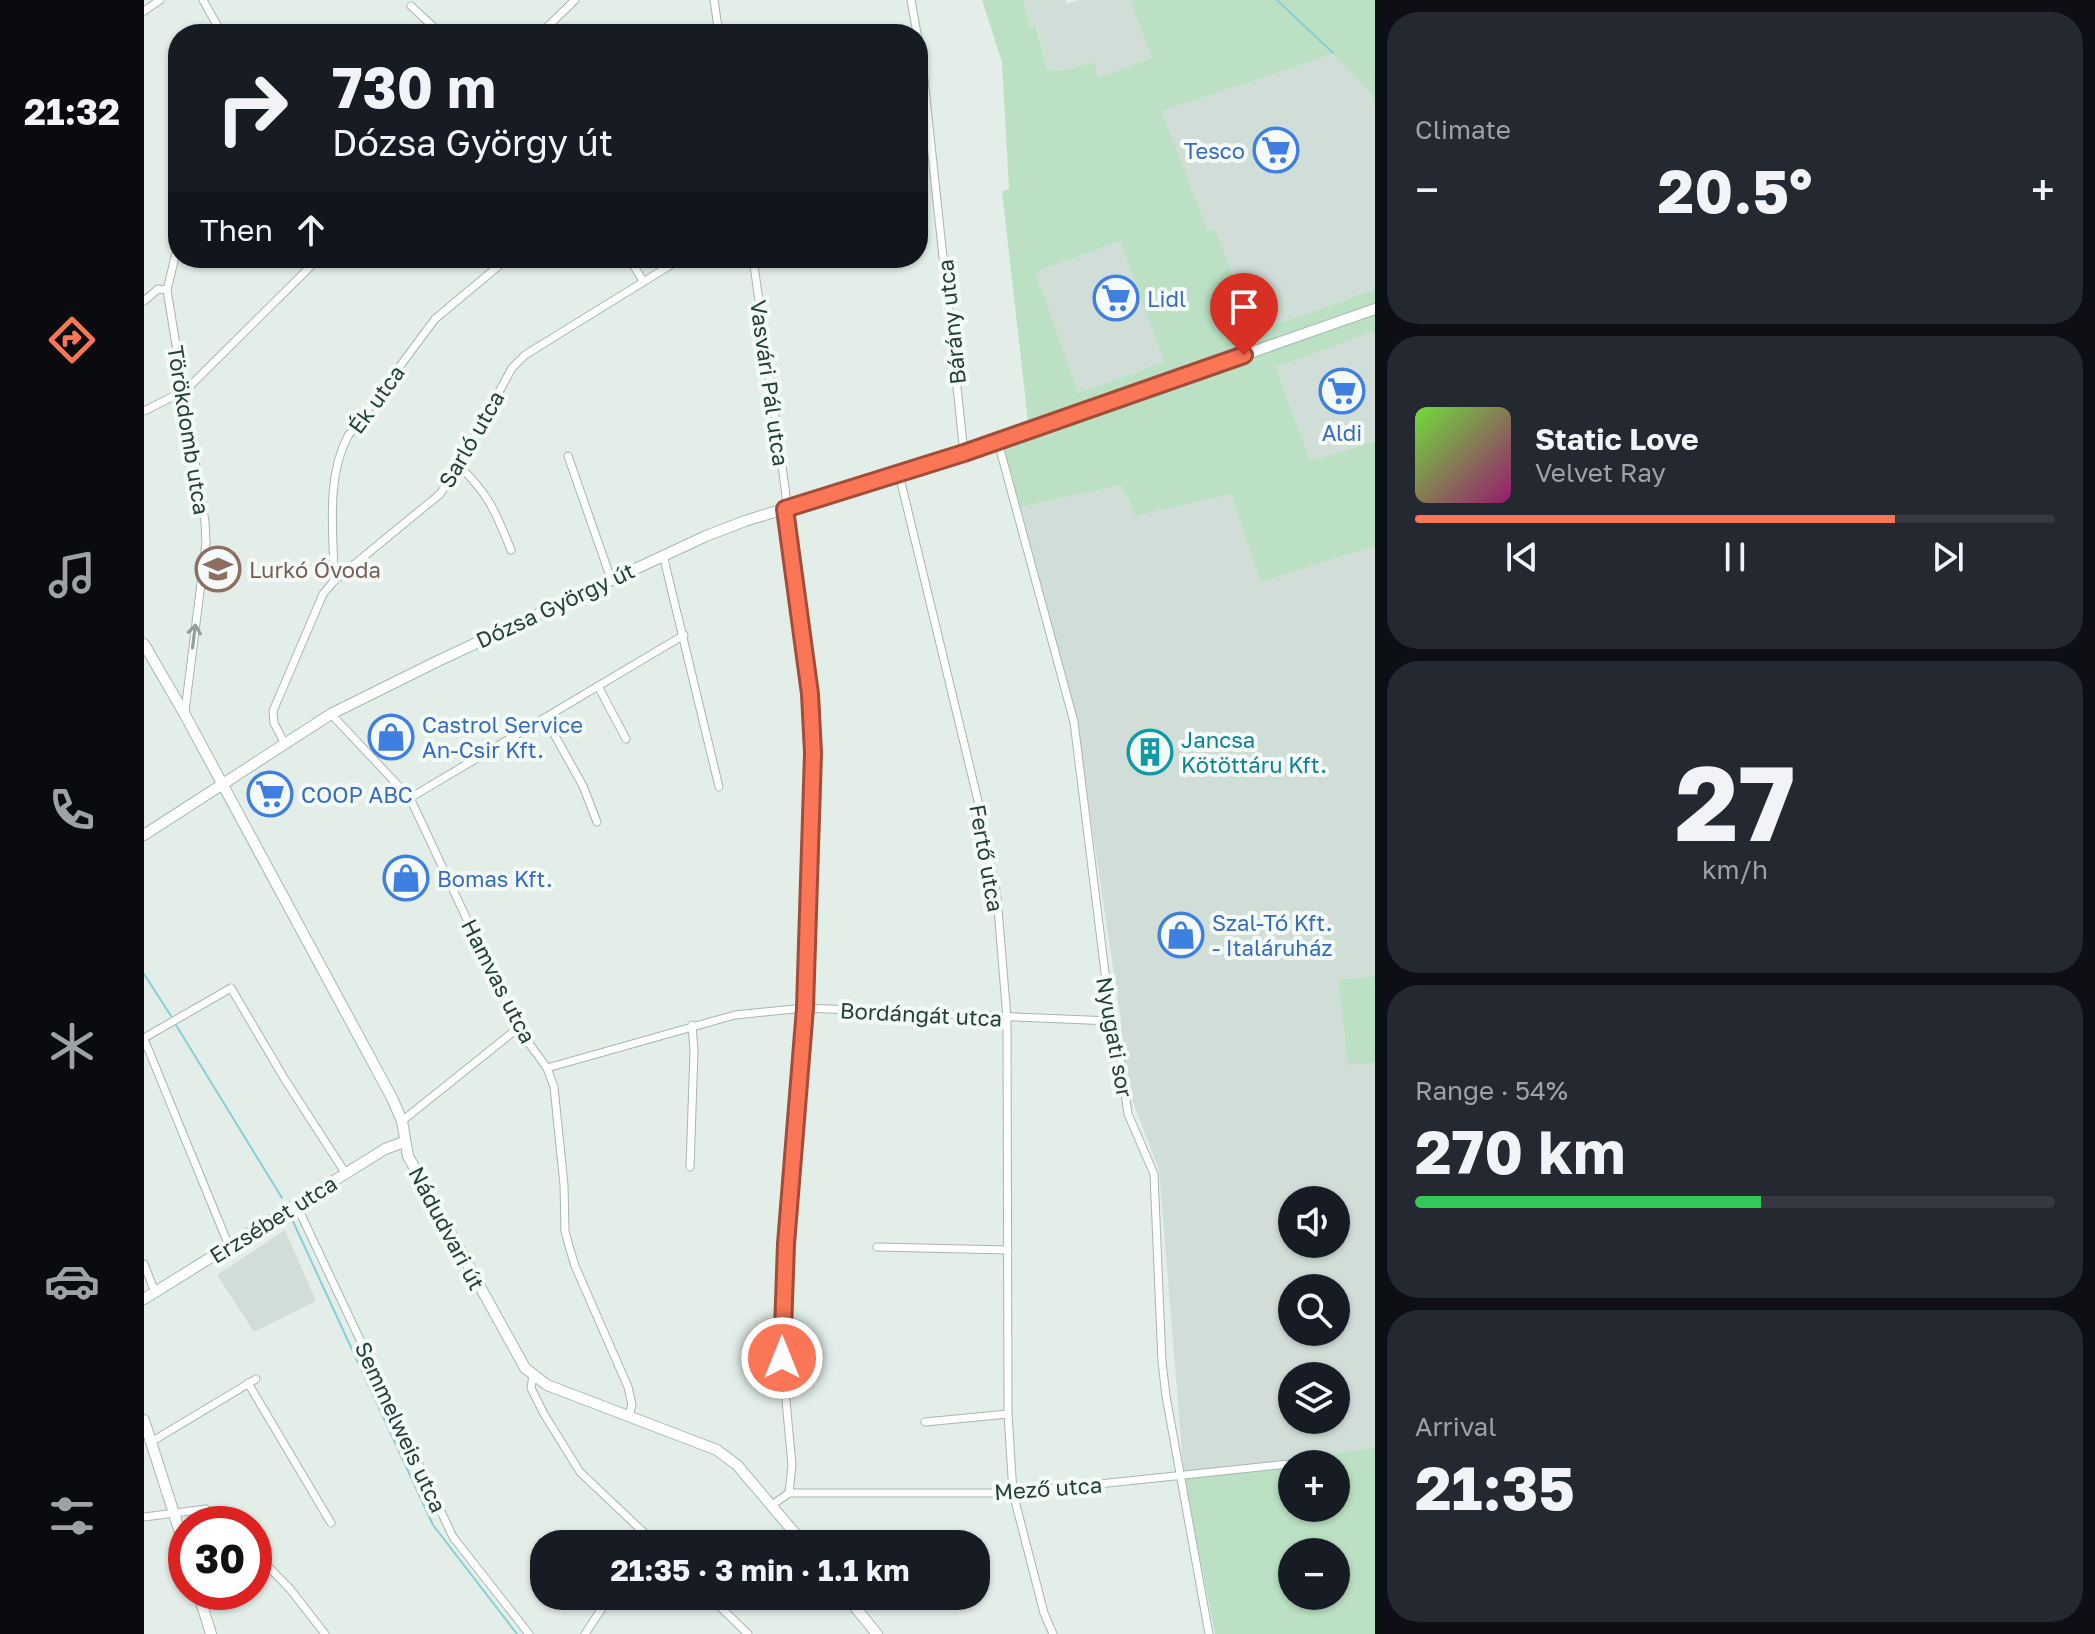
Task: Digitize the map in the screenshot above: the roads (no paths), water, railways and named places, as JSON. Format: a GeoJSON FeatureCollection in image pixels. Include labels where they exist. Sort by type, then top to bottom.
{"type":"FeatureCollection","features":[{"type":"Feature","properties":{"kind":"main road","name":"Dózsa György út"},"geometry":{"type":"LineString","coordinates":[[144,835],[331,714],[663,555],[745,521],[998,442],[1375,309]]}},
{"type":"Feature","properties":{"kind":"main road","name":"Nádudvari út"},"geometry":{"type":"LineString","coordinates":[[144,644],[392,1098],[402,1121],[404,1142],[412,1163],[518,1357],[533,1376],[547,1385],[717,1450],[737,1465],[793,1530]]}},
{"type":"Feature","properties":{"kind":"main road","name":"Erzsébet utca"},"geometry":{"type":"LineString","coordinates":[[144,1299],[385,1149],[404,1142]]}},
{"type":"Feature","properties":{"kind":"main road"},"geometry":{"type":"LineString","coordinates":[[144,1420],[172,1506]]}},
{"type":"Feature","properties":{"kind":"main road"},"geometry":{"type":"LineString","coordinates":[[204,1610],[211,1634]]}},
{"type":"Feature","properties":{"kind":"main road"},"geometry":{"type":"LineString","coordinates":[[857,1610],[877,1634]]}},
{"type":"Feature","properties":{"kind":"street"},"geometry":{"type":"LineString","coordinates":[[144,11],[160,0]]}},
{"type":"Feature","properties":{"kind":"street"},"geometry":{"type":"LineString","coordinates":[[203,0],[216,24]]}},
{"type":"Feature","properties":{"kind":"street"},"geometry":{"type":"LineString","coordinates":[[550,24],[575,0]]}},
{"type":"Feature","properties":{"kind":"street"},"geometry":{"type":"LineString","coordinates":[[714,0],[718,24]]}},
{"type":"Feature","properties":{"kind":"street","name":"Bárány utca"},"geometry":{"type":"LineString","coordinates":[[911,0],[915,24]]}},
{"type":"Feature","properties":{"kind":"street"},"geometry":{"type":"LineString","coordinates":[[411,6],[428,24]]}},
{"type":"Feature","properties":{"kind":"street","name":"Bárány utca"},"geometry":{"type":"LineString","coordinates":[[928,117],[964,453]]}},
{"type":"Feature","properties":{"kind":"street"},"geometry":{"type":"LineString","coordinates":[[144,301],[158,289],[167,290],[172,268]]}},
{"type":"Feature","properties":{"kind":"street"},"geometry":{"type":"LineString","coordinates":[[144,411],[182,392],[309,268]]}},
{"type":"Feature","properties":{"kind":"street","name":"Ék utca"},"geometry":{"type":"LineString","coordinates":[[334,581],[334,486],[339,458],[348,436],[435,319],[496,268]]}},
{"type":"Feature","properties":{"kind":"street"},"geometry":{"type":"LineString","coordinates":[[635,268],[643,281]]}},
{"type":"Feature","properties":{"kind":"street","name":"Sarló utca"},"geometry":{"type":"LineString","coordinates":[[285,744],[274,723],[273,711],[318,602],[334,581],[440,494],[459,466],[512,368],[525,355],[665,268]]}},
{"type":"Feature","properties":{"kind":"street","name":"Vasvári Pál utca"},"geometry":{"type":"LineString","coordinates":[[754,268],[810,694],[813,753],[805,1008],[783,1302],[782,1358],[792,1465],[789,1493]]}},
{"type":"Feature","properties":{"kind":"street","name":"Törökdomb utca"},"geometry":{"type":"LineString","coordinates":[[167,290],[206,543],[184,713]]}},
{"type":"Feature","properties":{"kind":"street","name":"Nyugati sor"},"geometry":{"type":"LineString","coordinates":[[998,442],[1074,722],[1111,1021],[1119,1051],[1128,1114],[1154,1174],[1162,1362],[1209,1634]]}},
{"type":"Feature","properties":{"kind":"street"},"geometry":{"type":"LineString","coordinates":[[568,456],[611,579]]}},
{"type":"Feature","properties":{"kind":"street"},"geometry":{"type":"LineString","coordinates":[[459,466],[481,486],[493,505],[511,550]]}},
{"type":"Feature","properties":{"kind":"street","name":"Fertő utca"},"geometry":{"type":"LineString","coordinates":[[899,474],[978,801],[997,897],[1007,1018],[1008,1414],[1013,1493],[1044,1613],[1053,1634]]}},
{"type":"Feature","properties":{"kind":"street"},"geometry":{"type":"LineString","coordinates":[[663,555],[719,787]]}},
{"type":"Feature","properties":{"kind":"street"},"geometry":{"type":"LineString","coordinates":[[410,798],[684,635]]}},
{"type":"Feature","properties":{"kind":"street"},"geometry":{"type":"LineString","coordinates":[[598,686],[626,739]]}},
{"type":"Feature","properties":{"kind":"street","name":"Hamvas utca"},"geometry":{"type":"LineString","coordinates":[[331,714],[410,798],[518,1028],[547,1068],[554,1087],[564,1185],[565,1231],[575,1266],[628,1387],[632,1405],[629,1416]]}},
{"type":"Feature","properties":{"kind":"street"},"geometry":{"type":"LineString","coordinates":[[545,718],[583,786],[597,822]]}},
{"type":"Feature","properties":{"kind":"street"},"geometry":{"type":"LineString","coordinates":[[229,1246],[144,1038],[231,988],[346,1174]]}},
{"type":"Feature","properties":{"kind":"street","name":"Bordángát utca"},"geometry":{"type":"LineString","coordinates":[[547,1068],[735,1015],[805,1008],[1111,1021]]}},
{"type":"Feature","properties":{"kind":"street"},"geometry":{"type":"LineString","coordinates":[[690,1167],[692,1025]]}},
{"type":"Feature","properties":{"kind":"street"},"geometry":{"type":"LineString","coordinates":[[402,1121],[518,1028]]}},
{"type":"Feature","properties":{"kind":"street","name":"Semmelweis utca"},"geometry":{"type":"LineString","coordinates":[[296,1204],[453,1537],[529,1634]]}},
{"type":"Feature","properties":{"kind":"street"},"geometry":{"type":"LineString","coordinates":[[877,1247],[1008,1250]]}},
{"type":"Feature","properties":{"kind":"street"},"geometry":{"type":"LineString","coordinates":[[144,1264],[155,1292]]}},
{"type":"Feature","properties":{"kind":"street"},"geometry":{"type":"LineString","coordinates":[[533,1376],[531,1388],[580,1472],[641,1530]]}},
{"type":"Feature","properties":{"kind":"street"},"geometry":{"type":"LineString","coordinates":[[151,1442],[252,1381],[331,1523]]}},
{"type":"Feature","properties":{"kind":"street"},"geometry":{"type":"LineString","coordinates":[[925,1422],[1008,1414]]}},
{"type":"Feature","properties":{"kind":"street","name":"Mező utca"},"geometry":{"type":"LineString","coordinates":[[789,1493],[1013,1493],[1278,1465]]}},
{"type":"Feature","properties":{"kind":"street"},"geometry":{"type":"LineString","coordinates":[[772,1505],[789,1493]]}},
{"type":"Feature","properties":{"kind":"street"},"geometry":{"type":"LineString","coordinates":[[144,1517],[168,1513]]}},
{"type":"Feature","properties":{"kind":"street"},"geometry":{"type":"LineString","coordinates":[[272,1570],[325,1634]]}},
{"type":"Feature","properties":{"kind":"street"},"geometry":{"type":"LineString","coordinates":[[585,1634],[601,1610]]}},
{"type":"Feature","properties":{"kind":"street"},"geometry":{"type":"LineString","coordinates":[[723,1610],[748,1634]]}},
{"type":"Feature","properties":{"kind":"waterway"},"geometry":{"type":"LineString","coordinates":[[1277,0],[1333,53]]}},
{"type":"Feature","properties":{"kind":"waterway"},"geometry":{"type":"LineString","coordinates":[[144,974],[171,1016]]}},
{"type":"Feature","properties":{"kind":"waterway"},"geometry":{"type":"LineString","coordinates":[[176,1025],[282,1198]]}},
{"type":"Feature","properties":{"kind":"waterway"},"geometry":{"type":"LineString","coordinates":[[290,1215],[433,1525],[517,1634]]}},
{"type":"Feature","properties":{"kind":"place","name":"Tesco"},"geometry":{"type":"Point","coordinates":[1276,150]}},
{"type":"Feature","properties":{"kind":"place","name":"Lidl"},"geometry":{"type":"Point","coordinates":[1116,298]}},
{"type":"Feature","properties":{"kind":"place","name":"Aldi"},"geometry":{"type":"Point","coordinates":[1342,391]}},
{"type":"Feature","properties":{"kind":"place","name":"Lurkó Óvoda"},"geometry":{"type":"Point","coordinates":[218,569]}},
{"type":"Feature","properties":{"kind":"place","name":"Castrol Service An-Csir Kft."},"geometry":{"type":"Point","coordinates":[391,737]}},
{"type":"Feature","properties":{"kind":"place","name":"Jancsa Kötöttáru Kft."},"geometry":{"type":"Point","coordinates":[1150,752]}},
{"type":"Feature","properties":{"kind":"place","name":"COOP ABC"},"geometry":{"type":"Point","coordinates":[270,794]}},
{"type":"Feature","properties":{"kind":"place","name":"Bomas Kft."},"geometry":{"type":"Point","coordinates":[406,878]}},
{"type":"Feature","properties":{"kind":"place","name":"Szal-Tó Kft. - Italáruház"},"geometry":{"type":"Point","coordinates":[1181,935]}}]}
